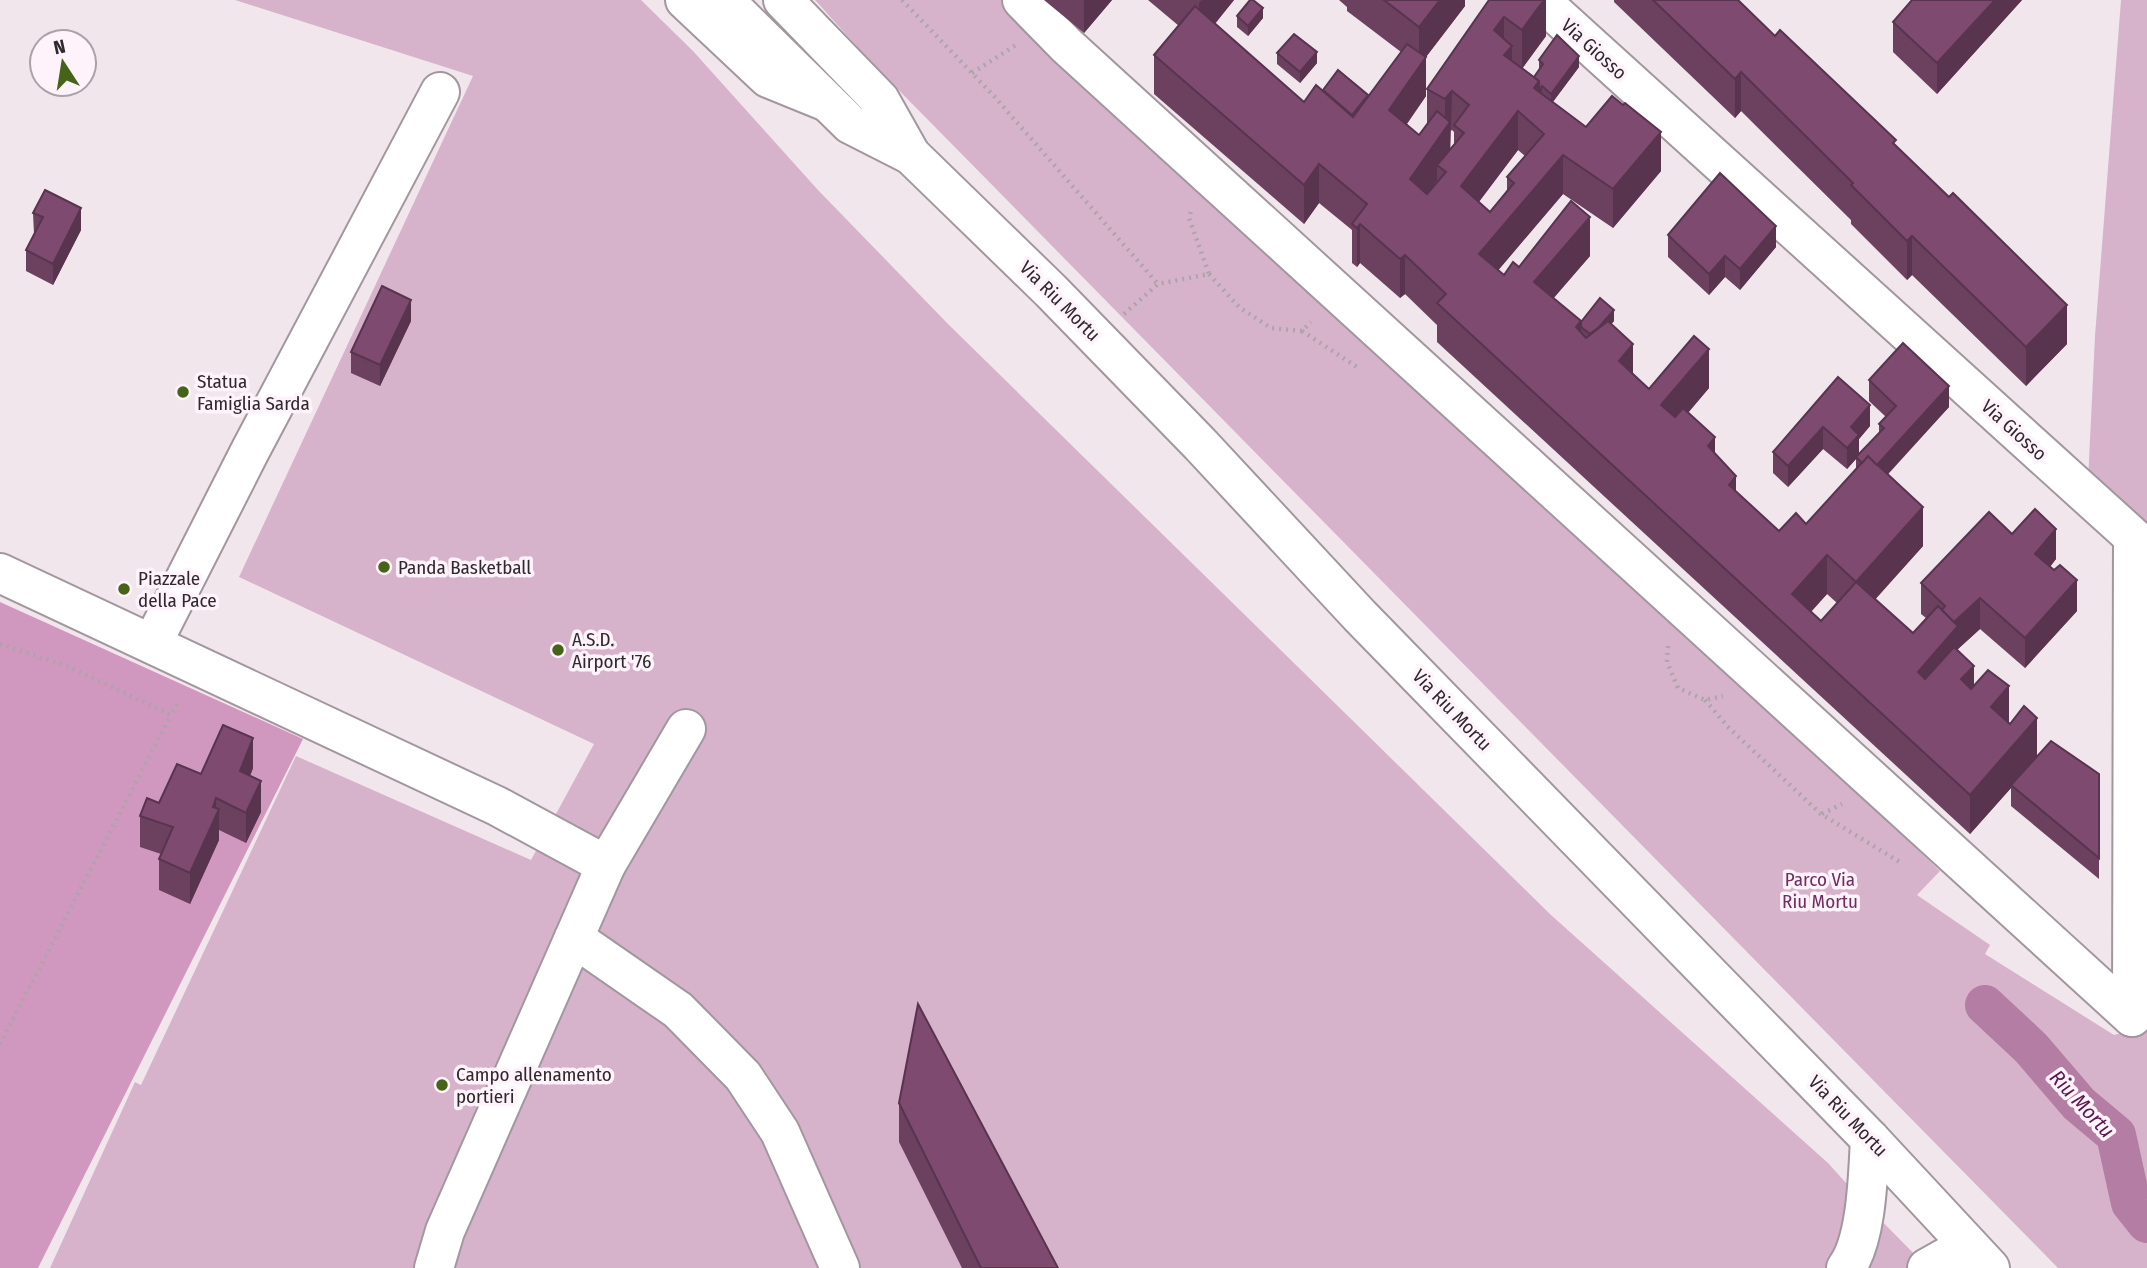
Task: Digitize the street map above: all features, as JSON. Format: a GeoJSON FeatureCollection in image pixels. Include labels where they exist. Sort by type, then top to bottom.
{"type":"FeatureCollection","features":[{"type":"Feature","properties":{"kind":"street","name":"Via Riu Mortu"},"geometry":{"type":"LineString","coordinates":[[685,0],[768,78],[827,102]]}},
{"type":"Feature","properties":{"kind":"street","name":"Via Riu Mortu"},"geometry":{"type":"LineString","coordinates":[[724,0],[850,124],[911,155]]}},
{"type":"Feature","properties":{"kind":"street","name":"Via Riu Mortu"},"geometry":{"type":"LineString","coordinates":[[783,0],[880,100],[911,155],[1051,291],[1200,444],[1369,626],[1870,1139],[1979,1257]]}},
{"type":"Feature","properties":{"kind":"street","name":"Via Giosso"},"geometry":{"type":"LineString","coordinates":[[1341,295],[2132,1017],[2133,537],[1540,0]]}},
{"type":"Feature","properties":{"kind":"street"},"geometry":{"type":"LineString","coordinates":[[1034,13],[1341,295]]}},
{"type":"Feature","properties":{"kind":"street"},"geometry":{"type":"LineString","coordinates":[[152,644],[250,450],[440,92]]}},
{"type":"Feature","properties":{"kind":"street"},"geometry":{"type":"LineString","coordinates":[[0,573],[497,806],[606,865]]}},
{"type":"Feature","properties":{"kind":"street"},"geometry":{"type":"LineString","coordinates":[[434,1268],[445,1231],[606,865],[686,729]]}},
{"type":"Feature","properties":{"kind":"street"},"geometry":{"type":"LineString","coordinates":[[574,938],[678,1010],[743,1076],[780,1132],[840,1268]]}},
{"type":"Feature","properties":{"kind":"street"},"geometry":{"type":"LineString","coordinates":[[1846,1268],[1853,1259],[1866,1205],[1870,1139]]}},
{"type":"Feature","properties":{"kind":"street"},"geometry":{"type":"LineString","coordinates":[[1927,1268],[1979,1257]]}},
{"type":"Feature","properties":{"kind":"path"},"geometry":{"type":"LineString","coordinates":[[902,0],[993,95],[1158,284]]}},
{"type":"Feature","properties":{"kind":"path"},"geometry":{"type":"LineString","coordinates":[[972,73],[1034,13]]}},
{"type":"Feature","properties":{"kind":"path"},"geometry":{"type":"LineString","coordinates":[[1219,184],[1194,199],[1189,218],[1209,274],[1239,307],[1271,328],[1302,331],[1341,295]]}},
{"type":"Feature","properties":{"kind":"path"},"geometry":{"type":"LineString","coordinates":[[1121,317],[1158,284],[1209,274]]}},
{"type":"Feature","properties":{"kind":"path"},"geometry":{"type":"LineString","coordinates":[[0,643],[67,666],[171,715]]}},
{"type":"Feature","properties":{"kind":"path"},"geometry":{"type":"LineString","coordinates":[[0,1044],[187,687],[196,665]]}},
{"type":"Feature","properties":{"kind":"green space"},"geometry":{"type":"Polygon","coordinates":[[[235,0],[641,0],[693,51],[818,190],[949,325],[1551,915],[1828,1163],[1928,1268],[50,1268],[135,1082],[141,1085],[296,756],[531,860],[594,744],[239,577],[473,76],[235,0]]]}},
{"type":"Feature","properties":{"kind":"green space","name":"Parco Via Riu Mortu"},"geometry":{"type":"Polygon","coordinates":[[[815,0],[1030,0],[1940,871],[1917,895],[1990,945],[1985,954],[2114,1035],[2145,1026],[2147,1017],[2147,1268],[2058,1268],[870,61],[815,0]]]}},
{"type":"Feature","properties":{"kind":"green space"},"geometry":{"type":"Polygon","coordinates":[[[2121,0],[2147,0],[2147,534],[2088,481],[2095,336],[2121,0]]]}},
{"type":"Feature","properties":{"kind":"shaded area"},"geometry":{"type":"Polygon","coordinates":[[[0,602],[303,739],[38,1268],[0,1268],[0,602]]]}},
{"type":"Feature","properties":{"kind":"building"},"geometry":{"type":"Polygon","coordinates":[[[1250,0],[1263,8],[1248,26],[1237,16],[1250,0]]]}},
{"type":"Feature","properties":{"kind":"building"},"geometry":{"type":"Polygon","coordinates":[[[1384,0],[1440,0],[1419,27],[1384,0]]]}},
{"type":"Feature","properties":{"kind":"building"},"geometry":{"type":"Polygon","coordinates":[[[1489,0],[1544,0],[1522,30],[1504,17],[1494,30],[1512,46],[1504,55],[1539,81],[1534,88],[1586,127],[1612,96],[1661,132],[1613,189],[1563,155],[1479,254],[1504,275],[1513,262],[1519,267],[1571,201],[1590,217],[1534,282],[1581,321],[1576,327],[1586,338],[1608,321],[1633,344],[1619,361],[1649,389],[1694,336],[1709,349],[1661,405],[1675,417],[1683,408],[1715,437],[1708,446],[1736,476],[1729,485],[1779,531],[1796,513],[1806,524],[1868,456],[1923,507],[1856,582],[1913,633],[1938,606],[1958,626],[1918,672],[1925,679],[1954,647],[1974,666],[1961,679],[1971,689],[1988,670],[2009,686],[1991,707],[2010,724],[2024,706],[2037,718],[1970,795],[1437,303],[1446,294],[1405,255],[1400,259],[1360,224],[1357,228],[1352,224],[1367,204],[1319,164],[1304,185],[1154,55],[1195,6],[1304,102],[1316,85],[1353,117],[1407,44],[1426,57],[1389,110],[1419,135],[1437,111],[1450,122],[1410,179],[1427,194],[1446,172],[1437,165],[1464,133],[1454,125],[1469,105],[1452,91],[1445,99],[1427,89],[1489,0]],[[1518,111],[1461,186],[1490,212],[1514,183],[1507,177],[1544,134],[1518,111]],[[1827,555],[1792,594],[1821,621],[1856,582],[1827,555]]]}},
{"type":"Feature","properties":{"kind":"building"},"geometry":{"type":"Polygon","coordinates":[[[1653,0],[1738,0],[1775,36],[1780,30],[1896,140],[1893,143],[1949,197],[1953,193],[2067,305],[2026,347],[1912,236],[1907,241],[1851,185],[1853,183],[1741,72],[1735,79],[1653,0]]]}},
{"type":"Feature","properties":{"kind":"building"},"geometry":{"type":"Polygon","coordinates":[[[1912,0],[1995,0],[1937,63],[1893,22],[1912,0]]]}},
{"type":"Feature","properties":{"kind":"building"},"geometry":{"type":"Polygon","coordinates":[[[1294,34],[1317,52],[1300,72],[1277,53],[1294,34]]]}},
{"type":"Feature","properties":{"kind":"building"},"geometry":{"type":"Polygon","coordinates":[[[1557,35],[1579,56],[1551,94],[1542,86],[1539,90],[1539,81],[1534,77],[1543,64],[1539,60],[1557,35]]]}},
{"type":"Feature","properties":{"kind":"building"},"geometry":{"type":"Polygon","coordinates":[[[1338,70],[1368,95],[1352,115],[1323,90],[1338,70]]]}},
{"type":"Feature","properties":{"kind":"building"},"geometry":{"type":"Polygon","coordinates":[[[1720,173],[1776,226],[1740,269],[1725,256],[1709,274],[1668,235],[1720,173]]]}},
{"type":"Feature","properties":{"kind":"building"},"geometry":{"type":"Polygon","coordinates":[[[45,190],[81,208],[53,264],[26,250],[43,217],[33,213],[45,190]]]}},
{"type":"Feature","properties":{"kind":"building"},"geometry":{"type":"Polygon","coordinates":[[[382,286],[411,300],[380,365],[351,352],[382,286]]]}},
{"type":"Feature","properties":{"kind":"building"},"geometry":{"type":"Polygon","coordinates":[[[1600,298],[1614,310],[1590,334],[1581,327],[1581,322],[1600,298]]]}},
{"type":"Feature","properties":{"kind":"building"},"geometry":{"type":"Polygon","coordinates":[[[1903,343],[1949,386],[1877,465],[1868,456],[1862,463],[1856,457],[1884,428],[1879,424],[1896,406],[1869,380],[1903,343]]]}},
{"type":"Feature","properties":{"kind":"building"},"geometry":{"type":"Polygon","coordinates":[[[1838,377],[1870,405],[1851,427],[1859,435],[1847,448],[1823,427],[1788,466],[1773,452],[1838,377]]]}},
{"type":"Feature","properties":{"kind":"building"},"geometry":{"type":"Polygon","coordinates":[[[2035,509],[2056,529],[2035,554],[2054,570],[2060,565],[2077,580],[2025,638],[1980,598],[1954,622],[1942,610],[1945,606],[1921,583],[1989,512],[2012,534],[2035,509]]]}},
{"type":"Feature","properties":{"kind":"building"},"geometry":{"type":"Polygon","coordinates":[[[223,725],[253,738],[240,771],[261,781],[246,813],[216,798],[213,807],[219,809],[190,873],[159,859],[173,827],[140,816],[147,798],[159,803],[177,764],[201,774],[223,725]]]}},
{"type":"Feature","properties":{"kind":"building"},"geometry":{"type":"Polygon","coordinates":[[[2051,741],[2099,774],[2099,858],[2011,785],[2051,741]]]}},
{"type":"Feature","properties":{"kind":"building"},"geometry":{"type":"Polygon","coordinates":[[[918,1004],[1058,1268],[981,1268],[899,1103],[918,1004]]]}},
{"type":"Feature","properties":{"kind":"waterway","name":"Riu Mortu"},"geometry":{"type":"LineString","coordinates":[[1985,1005],[2031,1048],[2079,1104],[2116,1135],[2131,1203],[2147,1223]]}},
{"type":"Feature","properties":{"kind":"place","name":"Statua Famiglia Sarda"},"geometry":{"type":"Point","coordinates":[183,392]}},
{"type":"Feature","properties":{"kind":"place","name":"Panda Basketball"},"geometry":{"type":"Point","coordinates":[384,567]}},
{"type":"Feature","properties":{"kind":"place","name":"Piazzale della Pace"},"geometry":{"type":"Point","coordinates":[124,589]}},
{"type":"Feature","properties":{"kind":"place","name":"A.S.D. Airport '76"},"geometry":{"type":"Point","coordinates":[558,650]}},
{"type":"Feature","properties":{"kind":"place","name":"Campo allenamento portieri"},"geometry":{"type":"Point","coordinates":[442,1085]}}]}
